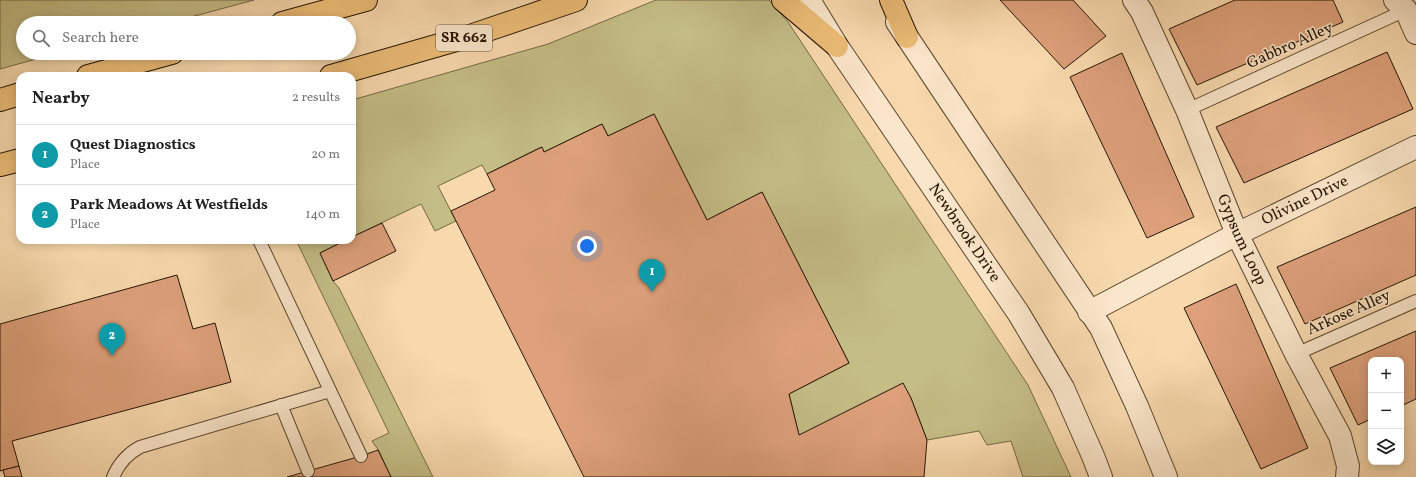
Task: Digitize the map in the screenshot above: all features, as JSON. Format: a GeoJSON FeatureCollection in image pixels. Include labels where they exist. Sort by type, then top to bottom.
{"type":"FeatureCollection","features":[{"type":"Feature","properties":{"kind":"main road"},"geometry":{"type":"LineString","coordinates":[[308,16],[366,0]]}},
{"type":"Feature","properties":{"kind":"main road","name":"SR 662"},"geometry":{"type":"LineString","coordinates":[[345,72],[467,37],[576,0]]}},
{"type":"Feature","properties":{"kind":"main road"},"geometry":{"type":"LineString","coordinates":[[783,0],[837,46]]}},
{"type":"Feature","properties":{"kind":"main road"},"geometry":{"type":"LineString","coordinates":[[891,0],[907,37]]}},
{"type":"Feature","properties":{"kind":"main road"},"geometry":{"type":"LineString","coordinates":[[103,72],[146,60]]}},
{"type":"Feature","properties":{"kind":"main road"},"geometry":{"type":"LineString","coordinates":[[0,100],[16,95]]}},
{"type":"Feature","properties":{"kind":"main road"},"geometry":{"type":"LineString","coordinates":[[0,165],[16,161]]}},
{"type":"Feature","properties":{"kind":"street","name":"Newbrook Drive"},"geometry":{"type":"LineString","coordinates":[[809,0],[837,46],[1018,314],[1063,388],[1101,477]]}},
{"type":"Feature","properties":{"kind":"street"},"geometry":{"type":"LineString","coordinates":[[882,0],[1101,328],[1137,406],[1166,477]]}},
{"type":"Feature","properties":{"kind":"street","name":"Gypsum Loop"},"geometry":{"type":"LineString","coordinates":[[1134,0],[1142,12],[1187,110],[1238,234],[1296,354],[1340,436],[1348,466],[1347,477]]}},
{"type":"Feature","properties":{"kind":"street"},"geometry":{"type":"LineString","coordinates":[[1400,5],[1416,33]]}},
{"type":"Feature","properties":{"kind":"street","name":"Olivine Drive"},"geometry":{"type":"LineString","coordinates":[[1089,312],[1238,234],[1416,147]]}},
{"type":"Feature","properties":{"kind":"lane","name":"Gabbro Alley"},"geometry":{"type":"LineString","coordinates":[[1187,110],[1400,5]]}},
{"type":"Feature","properties":{"kind":"lane"},"geometry":{"type":"LineString","coordinates":[[261,244],[361,456]]}},
{"type":"Feature","properties":{"kind":"lane","name":"Arkose Alley"},"geometry":{"type":"LineString","coordinates":[[1296,354],[1416,301]]}},
{"type":"Feature","properties":{"kind":"lane"},"geometry":{"type":"LineString","coordinates":[[113,477],[121,462],[131,452],[140,447],[330,391]]}},
{"type":"Feature","properties":{"kind":"lane"},"geometry":{"type":"LineString","coordinates":[[281,405],[308,471]]}},
{"type":"Feature","properties":{"kind":"shaded area"},"geometry":{"type":"Polygon","coordinates":[[[0,0],[254,0],[195,16],[16,16],[16,60],[33,60],[0,69],[0,0]]]}},
{"type":"Feature","properties":{"kind":"shaded area"},"geometry":{"type":"Polygon","coordinates":[[[656,0],[769,0],[788,22],[1028,385],[1071,477],[1023,477],[1011,441],[987,445],[979,431],[927,440],[911,398],[799,435],[789,394],[849,363],[762,192],[707,220],[654,114],[608,136],[602,124],[544,152],[541,147],[487,174],[482,165],[438,186],[456,221],[435,231],[421,204],[356,235],[356,99],[548,44],[656,0]]]}},
{"type":"Feature","properties":{"kind":"shaded area"},"geometry":{"type":"Polygon","coordinates":[[[298,244],[338,244],[320,253],[433,477],[391,477],[379,451],[372,441],[389,433],[298,244]]]}},
{"type":"Feature","properties":{"kind":"building"},"geometry":{"type":"Polygon","coordinates":[[[1000,0],[1073,0],[1106,36],[1064,69],[1000,0]]]}},
{"type":"Feature","properties":{"kind":"building"},"geometry":{"type":"Polygon","coordinates":[[[1235,0],[1333,0],[1343,22],[1197,85],[1169,29],[1235,0]]]}},
{"type":"Feature","properties":{"kind":"building"},"geometry":{"type":"Polygon","coordinates":[[[1387,52],[1413,109],[1244,183],[1216,127],[1387,52]]]}},
{"type":"Feature","properties":{"kind":"building"},"geometry":{"type":"Polygon","coordinates":[[[1122,53],[1194,217],[1147,238],[1070,77],[1122,53]]]}},
{"type":"Feature","properties":{"kind":"building"},"geometry":{"type":"Polygon","coordinates":[[[654,114],[707,220],[762,192],[849,363],[789,394],[799,435],[903,383],[911,398],[927,440],[924,477],[584,477],[451,211],[495,190],[487,174],[542,147],[544,152],[602,124],[608,136],[654,114]]]}},
{"type":"Feature","properties":{"kind":"building"},"geometry":{"type":"Polygon","coordinates":[[[1416,207],[1416,275],[1305,324],[1277,267],[1416,207]]]}},
{"type":"Feature","properties":{"kind":"building"},"geometry":{"type":"Polygon","coordinates":[[[382,223],[396,251],[333,281],[320,253],[338,244],[356,244],[356,235],[382,223]]]}},
{"type":"Feature","properties":{"kind":"building"},"geometry":{"type":"Polygon","coordinates":[[[177,275],[193,329],[215,323],[231,382],[12,441],[19,466],[0,471],[0,324],[177,275]]]}},
{"type":"Feature","properties":{"kind":"building"},"geometry":{"type":"Polygon","coordinates":[[[1236,284],[1308,448],[1261,469],[1184,308],[1236,284]]]}},
{"type":"Feature","properties":{"kind":"building"},"geometry":{"type":"Polygon","coordinates":[[[1416,331],[1416,399],[1404,405],[1404,357],[1368,357],[1368,420],[1358,425],[1330,368],[1416,331]]]}},
{"type":"Feature","properties":{"kind":"building"},"geometry":{"type":"Polygon","coordinates":[[[378,450],[391,477],[287,477],[361,456],[378,450]]]}},
{"type":"Feature","properties":{"kind":"building"},"geometry":{"type":"Polygon","coordinates":[[[19,466],[22,477],[5,477],[3,470],[19,466]]]}},
{"type":"Feature","properties":{"kind":"place","name":"Quest Diagnostics"},"geometry":{"type":"Point","coordinates":[652,292]}},
{"type":"Feature","properties":{"kind":"place","name":"Park Meadows At Westfields"},"geometry":{"type":"Point","coordinates":[112,356]}}]}
